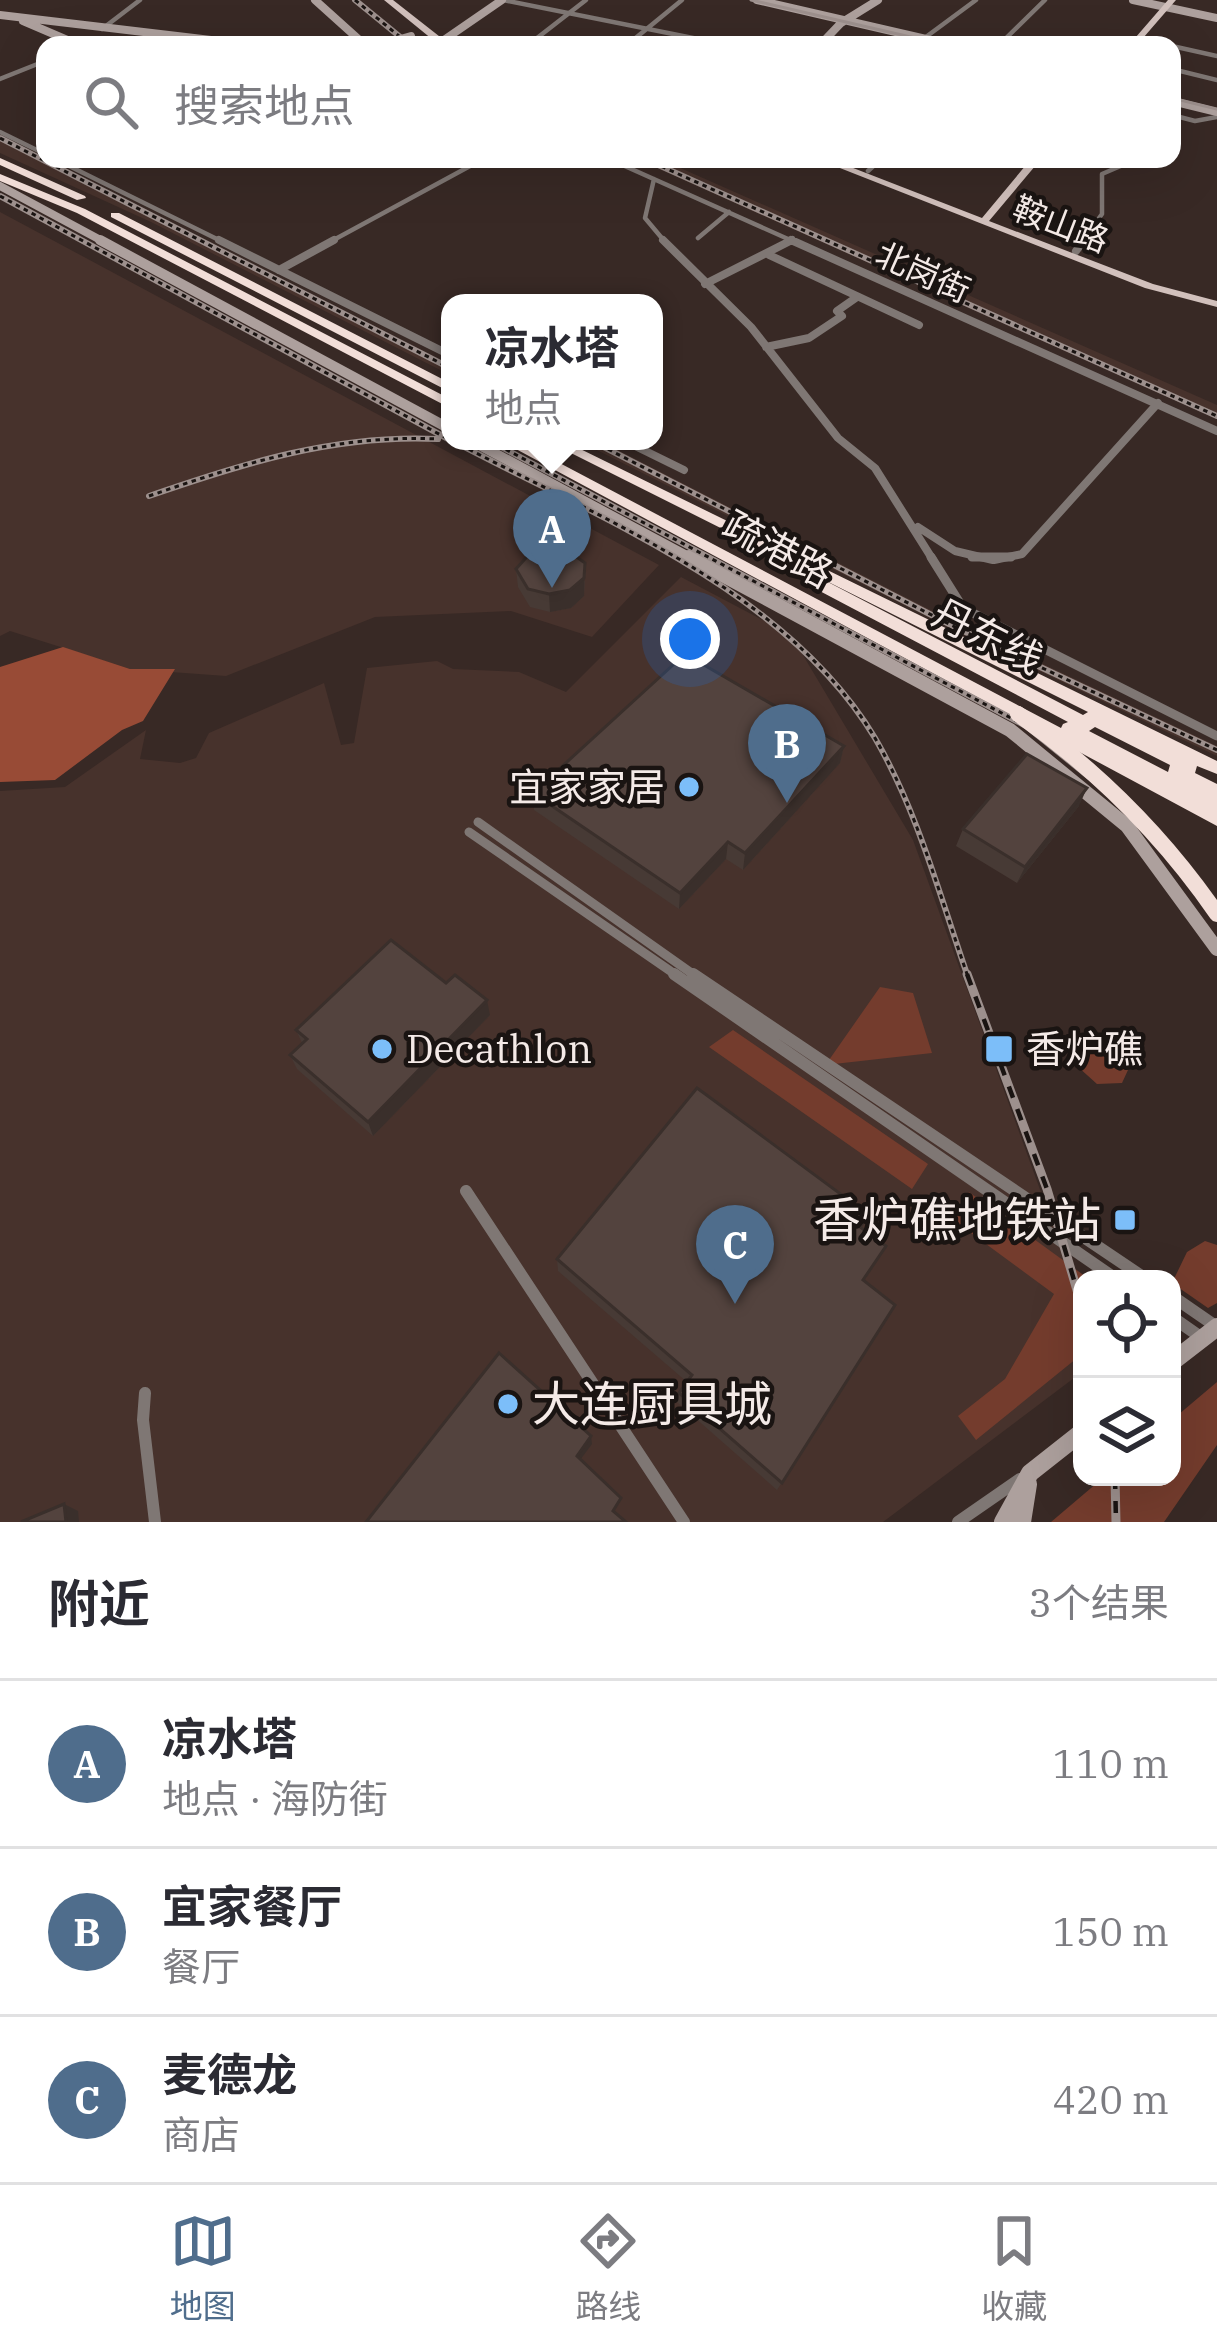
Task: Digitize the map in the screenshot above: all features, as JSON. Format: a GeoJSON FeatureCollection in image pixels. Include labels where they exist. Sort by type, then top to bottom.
{"type":"FeatureCollection","features":[{"type":"Feature","properties":{"kind":"highway"},"geometry":{"type":"LineString","coordinates":[[0,160],[441,402]]}},
{"type":"Feature","properties":{"kind":"highway"},"geometry":{"type":"LineString","coordinates":[[0,181],[87,208],[441,384]]}},
{"type":"Feature","properties":{"kind":"highway","name":"疏港路"},"geometry":{"type":"LineString","coordinates":[[525,450],[831,609]]}},
{"type":"Feature","properties":{"kind":"highway","name":"疏港路"},"geometry":{"type":"LineString","coordinates":[[538,450],[1018,713]]}},
{"type":"Feature","properties":{"kind":"highway","name":"疏港路"},"geometry":{"type":"LineString","coordinates":[[572,450],[733,533]]}},
{"type":"Feature","properties":{"kind":"highway"},"geometry":{"type":"LineString","coordinates":[[733,533],[852,588],[914,627],[1217,768]]}},
{"type":"Feature","properties":{"kind":"highway","name":"丹东线"},"geometry":{"type":"LineString","coordinates":[[733,533],[843,598],[1217,792]]}},
{"type":"Feature","properties":{"kind":"highway"},"geometry":{"type":"LineString","coordinates":[[831,609],[1217,805]]}},
{"type":"Feature","properties":{"kind":"highway"},"geometry":{"type":"LineString","coordinates":[[1013,672],[1217,782]]}},
{"type":"Feature","properties":{"kind":"highway"},"geometry":{"type":"LineString","coordinates":[[1018,713],[1217,819]]}},
{"type":"Feature","properties":{"kind":"highway","name":"丹东线"},"geometry":{"type":"LineString","coordinates":[[1018,713],[1076,754],[1132,804],[1217,911]]}},
{"type":"Feature","properties":{"kind":"main road"},"geometry":{"type":"LineString","coordinates":[[385,0],[424,36]]}},
{"type":"Feature","properties":{"kind":"main road"},"geometry":{"type":"LineString","coordinates":[[385,0],[424,36]]}},
{"type":"Feature","properties":{"kind":"main road"},"geometry":{"type":"LineString","coordinates":[[1141,36],[1168,3]]}},
{"type":"Feature","properties":{"kind":"main road","name":"鞍山路"},"geometry":{"type":"LineString","coordinates":[[846,168],[1217,302]]}},
{"type":"Feature","properties":{"kind":"main road","name":"鞍山路"},"geometry":{"type":"LineString","coordinates":[[860,168],[1149,286],[1217,302]]}},
{"type":"Feature","properties":{"kind":"main road"},"geometry":{"type":"LineString","coordinates":[[985,220],[1028,168]]}},
{"type":"Feature","properties":{"kind":"street"},"geometry":{"type":"LineString","coordinates":[[103,28],[140,0]]}},
{"type":"Feature","properties":{"kind":"street"},"geometry":{"type":"LineString","coordinates":[[315,0],[355,36]]}},
{"type":"Feature","properties":{"kind":"street"},"geometry":{"type":"LineString","coordinates":[[445,36],[502,0],[682,36]]}},
{"type":"Feature","properties":{"kind":"street"},"geometry":{"type":"LineString","coordinates":[[540,36],[586,0]]}},
{"type":"Feature","properties":{"kind":"street"},"geometry":{"type":"LineString","coordinates":[[639,36],[682,0]]}},
{"type":"Feature","properties":{"kind":"street"},"geometry":{"type":"LineString","coordinates":[[739,0],[895,36]]}},
{"type":"Feature","properties":{"kind":"street"},"geometry":{"type":"LineString","coordinates":[[829,36],[878,0]]}},
{"type":"Feature","properties":{"kind":"street"},"geometry":{"type":"LineString","coordinates":[[927,36],[976,0]]}},
{"type":"Feature","properties":{"kind":"street"},"geometry":{"type":"LineString","coordinates":[[1008,36],[1045,0]]}},
{"type":"Feature","properties":{"kind":"street"},"geometry":{"type":"LineString","coordinates":[[1133,0],[1168,3],[1217,18]]}},
{"type":"Feature","properties":{"kind":"street"},"geometry":{"type":"LineString","coordinates":[[0,16],[174,36]]}},
{"type":"Feature","properties":{"kind":"street"},"geometry":{"type":"LineString","coordinates":[[0,16],[54,36]]}},
{"type":"Feature","properties":{"kind":"street"},"geometry":{"type":"LineString","coordinates":[[103,28],[164,36]]}},
{"type":"Feature","properties":{"kind":"street"},"geometry":{"type":"LineString","coordinates":[[1181,48],[1217,56]]}},
{"type":"Feature","properties":{"kind":"street"},"geometry":{"type":"LineString","coordinates":[[0,79],[36,65]]}},
{"type":"Feature","properties":{"kind":"street"},"geometry":{"type":"LineString","coordinates":[[1181,71],[1217,80]]}},
{"type":"Feature","properties":{"kind":"street"},"geometry":{"type":"LineString","coordinates":[[1181,102],[1217,112]]}},
{"type":"Feature","properties":{"kind":"street"},"geometry":{"type":"LineString","coordinates":[[1182,118],[1217,112]]}},
{"type":"Feature","properties":{"kind":"street"},"geometry":{"type":"LineString","coordinates":[[0,132],[36,150]]}},
{"type":"Feature","properties":{"kind":"street"},"geometry":{"type":"LineString","coordinates":[[74,168],[441,351]]}},
{"type":"Feature","properties":{"kind":"street"},"geometry":{"type":"LineString","coordinates":[[279,270],[466,168]]}},
{"type":"Feature","properties":{"kind":"street","name":"北岗街"},"geometry":{"type":"LineString","coordinates":[[629,168],[1217,431]]}},
{"type":"Feature","properties":{"kind":"street"},"geometry":{"type":"LineString","coordinates":[[868,171],[871,168]]}},
{"type":"Feature","properties":{"kind":"street"},"geometry":{"type":"LineString","coordinates":[[1076,250],[1102,214],[1098,185],[1102,174],[1116,168]]}},
{"type":"Feature","properties":{"kind":"street"},"geometry":{"type":"LineString","coordinates":[[654,179],[645,218],[766,346],[838,438],[875,468],[957,599],[972,615],[1217,736]]}},
{"type":"Feature","properties":{"kind":"street"},"geometry":{"type":"LineString","coordinates":[[0,181],[441,424]]}},
{"type":"Feature","properties":{"kind":"street"},"geometry":{"type":"LineString","coordinates":[[698,238],[729,212]]}},
{"type":"Feature","properties":{"kind":"street"},"geometry":{"type":"LineString","coordinates":[[705,284],[792,240]]}},
{"type":"Feature","properties":{"kind":"street"},"geometry":{"type":"LineString","coordinates":[[769,255],[919,325]]}},
{"type":"Feature","properties":{"kind":"street"},"geometry":{"type":"LineString","coordinates":[[766,346],[809,338],[842,316],[837,311],[857,296]]}},
{"type":"Feature","properties":{"kind":"street"},"geometry":{"type":"LineString","coordinates":[[935,558],[940,553],[1000,563],[1022,554],[1158,403]]}},
{"type":"Feature","properties":{"kind":"street"},"geometry":{"type":"LineString","coordinates":[[489,450],[1010,730],[1127,826],[1217,949]]}},
{"type":"Feature","properties":{"kind":"street"},"geometry":{"type":"LineString","coordinates":[[643,450],[684,470]]}},
{"type":"Feature","properties":{"kind":"street"},"geometry":{"type":"LineString","coordinates":[[912,523],[965,556]]}},
{"type":"Feature","properties":{"kind":"street"},"geometry":{"type":"LineString","coordinates":[[1103,1270],[473,827],[1133,1270]]}},
{"type":"Feature","properties":{"kind":"street"},"geometry":{"type":"LineString","coordinates":[[1183,897],[1217,911]]}},
{"type":"Feature","properties":{"kind":"street"},"geometry":{"type":"LineString","coordinates":[[466,1191],[683,1522]]}},
{"type":"Feature","properties":{"kind":"street"},"geometry":{"type":"LineString","coordinates":[[1181,1305],[1210,1332]]}},
{"type":"Feature","properties":{"kind":"street"},"geometry":{"type":"LineString","coordinates":[[1181,1321],[1210,1332]]}},
{"type":"Feature","properties":{"kind":"street"},"geometry":{"type":"LineString","coordinates":[[1181,1355],[1210,1332]]}},
{"type":"Feature","properties":{"kind":"street"},"geometry":{"type":"LineString","coordinates":[[145,1393],[143,1420],[155,1522]]}},
{"type":"Feature","properties":{"kind":"street"},"geometry":{"type":"LineString","coordinates":[[958,1522],[1073,1439]]}},
{"type":"Feature","properties":{"kind":"street"},"geometry":{"type":"LineString","coordinates":[[1003,1522],[1030,1473]]}},
{"type":"Feature","properties":{"kind":"street"},"geometry":{"type":"LineString","coordinates":[[1022,1522],[1030,1473]]}},
{"type":"Feature","properties":{"kind":"shaded area"},"geometry":{"type":"Polygon","coordinates":[[[0,136],[36,154],[36,168],[63,168],[441,360],[441,370],[151,222],[0,153],[0,136]]]}},
{"type":"Feature","properties":{"kind":"shaded area"},"geometry":{"type":"Polygon","coordinates":[[[657,168],[680,168],[1217,405],[1217,419],[657,168]]]}},
{"type":"Feature","properties":{"kind":"shaded area"},"geometry":{"type":"Polygon","coordinates":[[[0,212],[659,565],[592,637],[511,611],[375,617],[226,676],[130,669],[10,631],[0,636],[0,212]]]}},
{"type":"Feature","properties":{"kind":"shaded area"},"geometry":{"type":"Polygon","coordinates":[[[597,450],[618,450],[958,624],[1217,746],[1217,756],[597,450]]]}},
{"type":"Feature","properties":{"kind":"shaded area"},"geometry":{"type":"Polygon","coordinates":[[[681,577],[791,635],[913,840],[1063,1253],[1073,1316],[1073,1379],[883,1522],[0,1522],[0,791],[65,787],[146,730],[140,759],[180,763],[196,758],[209,733],[324,683],[341,745],[354,743],[367,668],[437,661],[453,669],[519,672],[566,692],[681,577]]]}},
{"type":"Feature","properties":{"kind":"shaded area"},"geometry":{"type":"Polygon","coordinates":[[[63,647],[130,669],[175,669],[143,721],[122,730],[55,780],[0,782],[0,667],[63,647]]]}},
{"type":"Feature","properties":{"kind":"shaded area"},"geometry":{"type":"Polygon","coordinates":[[[880,987],[913,993],[932,1053],[834,1064],[829,1060],[880,987]]]}},
{"type":"Feature","properties":{"kind":"shaded area"},"geometry":{"type":"Polygon","coordinates":[[[733,1030],[928,1164],[912,1189],[709,1047],[733,1030]]]}},
{"type":"Feature","properties":{"kind":"shaded area"},"geometry":{"type":"Polygon","coordinates":[[[1094,1038],[1122,1052],[1128,1070],[1122,1083],[1097,1084],[1077,1066],[1076,1050],[1094,1038]]]}},
{"type":"Feature","properties":{"kind":"shaded area"},"geometry":{"type":"Polygon","coordinates":[[[969,1192],[1077,1270],[1073,1361],[976,1440],[958,1416],[1005,1379],[1054,1294],[952,1219],[969,1192]]]}},
{"type":"Feature","properties":{"kind":"shaded area"},"geometry":{"type":"Polygon","coordinates":[[[1205,1241],[1217,1245],[1217,1303],[1208,1308],[1181,1289],[1178,1270],[1187,1252],[1205,1241]]]}},
{"type":"Feature","properties":{"kind":"shaded area"},"geometry":{"type":"Polygon","coordinates":[[[1217,1382],[1217,1445],[1164,1522],[1051,1522],[1093,1486],[1181,1486],[1181,1412],[1217,1382]]]}},
{"type":"Feature","properties":{"kind":"building"},"geometry":{"type":"Polygon","coordinates":[[[564,548],[585,563],[584,578],[570,590],[549,594],[528,589],[516,569],[533,550],[564,548]]]}},
{"type":"Feature","properties":{"kind":"building","name":"宜家家居"},"geometry":{"type":"Polygon","coordinates":[[[685,654],[844,746],[745,853],[728,842],[680,893],[533,793],[685,654]]]}},
{"type":"Feature","properties":{"kind":"building"},"geometry":{"type":"Polygon","coordinates":[[[1027,754],[1087,788],[1025,867],[963,829],[1027,754]]]}},
{"type":"Feature","properties":{"kind":"building","name":"Decathlon"},"geometry":{"type":"Polygon","coordinates":[[[391,940],[446,983],[455,975],[487,1000],[368,1122],[290,1055],[307,1039],[296,1030],[391,940]]]}},
{"type":"Feature","properties":{"kind":"building"},"geometry":{"type":"Polygon","coordinates":[[[697,1088],[869,1215],[860,1227],[886,1246],[863,1280],[895,1305],[782,1483],[679,1393],[692,1375],[557,1259],[697,1088]]]}},
{"type":"Feature","properties":{"kind":"building","name":"大连厨具城"},"geometry":{"type":"Polygon","coordinates":[[[499,1353],[591,1436],[577,1456],[621,1498],[613,1511],[626,1522],[366,1522],[499,1353]]]}},
{"type":"Feature","properties":{"kind":"building"},"geometry":{"type":"Polygon","coordinates":[[[64,1504],[66,1522],[21,1522],[64,1504]]]}},
{"type":"Feature","properties":{"kind":"tram line"},"geometry":{"type":"LineString","coordinates":[[751,0],[906,36]]}},
{"type":"Feature","properties":{"kind":"tram line"},"geometry":{"type":"LineString","coordinates":[[1181,100],[1217,109]]}},
{"type":"Feature","properties":{"kind":"railway"},"geometry":{"type":"LineString","coordinates":[[355,0],[399,36]]}},
{"type":"Feature","properties":{"kind":"railway"},"geometry":{"type":"LineString","coordinates":[[0,138],[36,156]]}},
{"type":"Feature","properties":{"kind":"railway"},"geometry":{"type":"LineString","coordinates":[[59,168],[441,363]]}},
{"type":"Feature","properties":{"kind":"railway"},"geometry":{"type":"LineString","coordinates":[[665,168],[1217,416]]}},
{"type":"Feature","properties":{"kind":"railway"},"geometry":{"type":"LineString","coordinates":[[0,196],[441,435]]}},
{"type":"Feature","properties":{"kind":"railway"},"geometry":{"type":"LineString","coordinates":[[149,496],[291,453],[363,441],[438,439]]}},
{"type":"Feature","properties":{"kind":"railway"},"geometry":{"type":"LineString","coordinates":[[471,450],[627,530],[741,599],[792,640],[837,686],[875,738],[904,795],[968,977]]}},
{"type":"Feature","properties":{"kind":"railway"},"geometry":{"type":"LineString","coordinates":[[507,450],[1026,726],[1130,810],[1217,910]]}},
{"type":"Feature","properties":{"kind":"railway"},"geometry":{"type":"LineString","coordinates":[[610,450],[955,627],[1217,750]]}},
{"type":"Feature","properties":{"kind":"railway"},"geometry":{"type":"LineString","coordinates":[[967,974],[1047,1189],[1073,1277]]}},
{"type":"Feature","properties":{"kind":"railway"},"geometry":{"type":"LineString","coordinates":[[1115,1486],[1116,1522]]}},
{"type":"Feature","properties":{"kind":"place","name":"凉水塔"},"geometry":{"type":"Point","coordinates":[552,588]}},
{"type":"Feature","properties":{"kind":"place","name":"宜家家居"},"geometry":{"type":"Point","coordinates":[689,787]}},
{"type":"Feature","properties":{"kind":"place","name":"宜家餐厅"},"geometry":{"type":"Point","coordinates":[787,803]}},
{"type":"Feature","properties":{"kind":"place","name":"Decathlon"},"geometry":{"type":"Point","coordinates":[382,1049]}},
{"type":"Feature","properties":{"kind":"place","name":"香炉礁"},"geometry":{"type":"Point","coordinates":[999,1049]}},
{"type":"Feature","properties":{"kind":"place","name":"香炉礁地铁站"},"geometry":{"type":"Point","coordinates":[1125,1220]}},
{"type":"Feature","properties":{"kind":"place","name":"麦德龙"},"geometry":{"type":"Point","coordinates":[735,1304]}},
{"type":"Feature","properties":{"kind":"place","name":"大连厨具城"},"geometry":{"type":"Point","coordinates":[508,1404]}}]}
